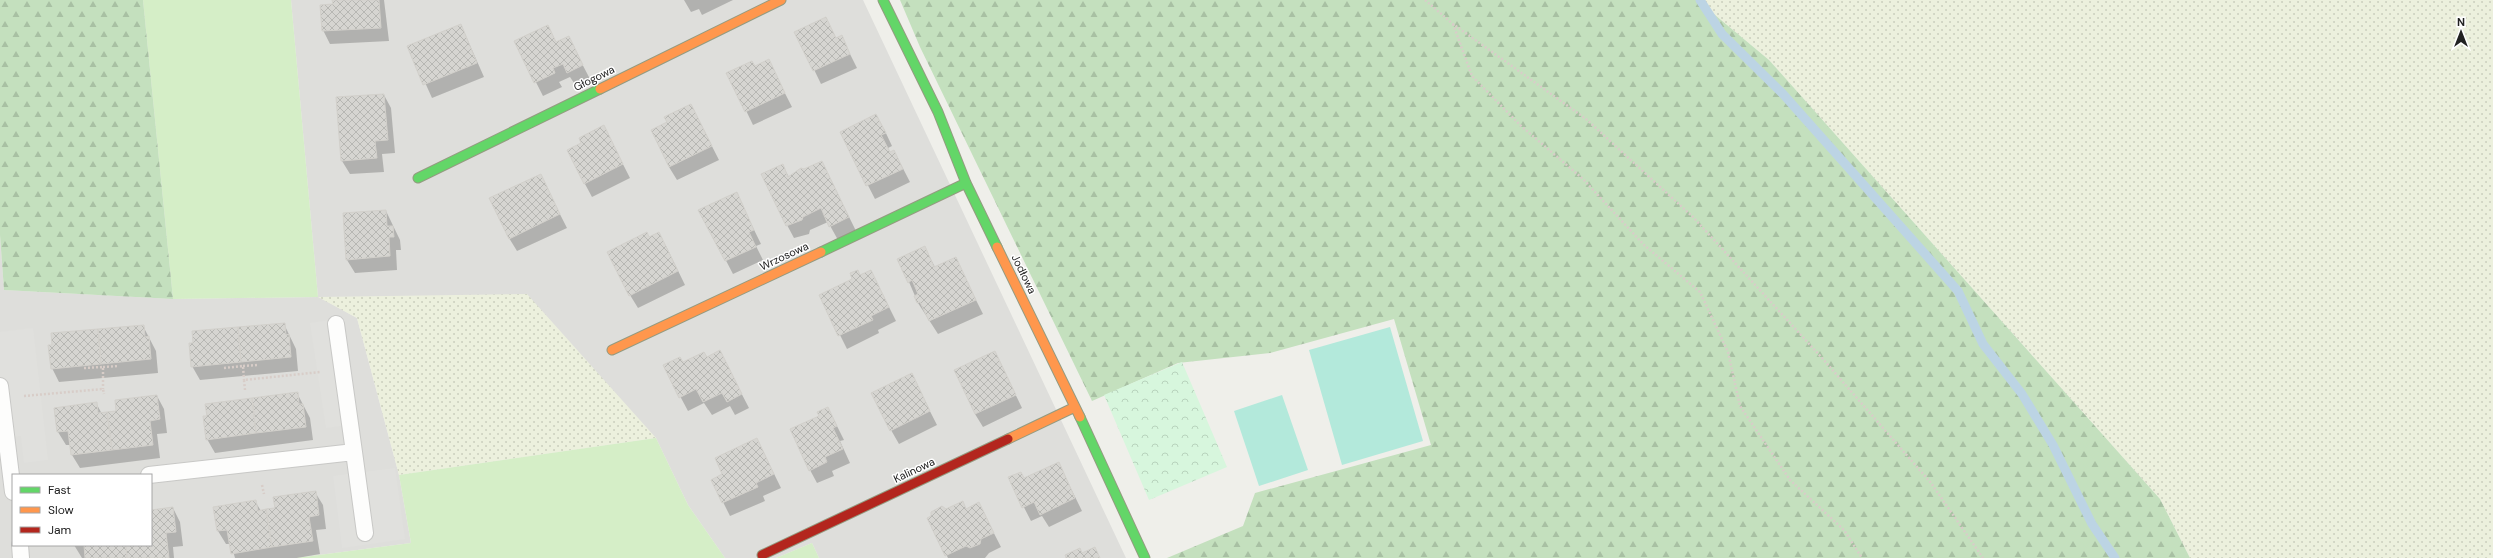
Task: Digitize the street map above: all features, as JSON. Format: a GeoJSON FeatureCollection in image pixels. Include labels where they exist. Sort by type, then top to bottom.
{"type":"FeatureCollection","features":[{"type":"Feature","properties":{"kind":"street","name":"Głogowa"},"geometry":{"type":"LineString","coordinates":[[418,178],[781,0]]}},
{"type":"Feature","properties":{"kind":"street","name":"Jodłowa"},"geometry":{"type":"LineString","coordinates":[[883,0],[938,112],[966,183],[1076,407],[1145,558]]}},
{"type":"Feature","properties":{"kind":"street","name":"Wrzosowa"},"geometry":{"type":"LineString","coordinates":[[612,350],[966,183]]}},
{"type":"Feature","properties":{"kind":"street","name":"Kalinowa"},"geometry":{"type":"LineString","coordinates":[[762,555],[1076,407]]}},
{"type":"Feature","properties":{"kind":"lane"},"geometry":{"type":"LineString","coordinates":[[336,324],[365,533]]}},
{"type":"Feature","properties":{"kind":"lane"},"geometry":{"type":"LineString","coordinates":[[1,392],[12,483]]}},
{"type":"Feature","properties":{"kind":"lane"},"geometry":{"type":"LineString","coordinates":[[152,475],[354,452]]}},
{"type":"Feature","properties":{"kind":"lane"},"geometry":{"type":"LineString","coordinates":[[0,493],[12,491]]}},
{"type":"Feature","properties":{"kind":"lane"},"geometry":{"type":"LineString","coordinates":[[20,546],[21,558]]}},
{"type":"Feature","properties":{"kind":"path"},"geometry":{"type":"LineString","coordinates":[[1425,0],[1453,24],[1586,119],[1693,217],[1822,358],[1931,483],[1984,558]]}},
{"type":"Feature","properties":{"kind":"path"},"geometry":{"type":"LineString","coordinates":[[1453,24],[1472,76],[1520,125],[1583,179],[1644,245],[1700,292],[1728,352],[1740,406],[1790,480],[1844,530],[1862,558]]}},
{"type":"Feature","properties":{"kind":"path"},"geometry":{"type":"LineString","coordinates":[[224,368],[258,365]]}},
{"type":"Feature","properties":{"kind":"path"},"geometry":{"type":"LineString","coordinates":[[84,368],[119,366]]}},
{"type":"Feature","properties":{"kind":"path"},"geometry":{"type":"LineString","coordinates":[[243,366],[245,390]]}},
{"type":"Feature","properties":{"kind":"path"},"geometry":{"type":"LineString","coordinates":[[102,367],[104,394]]}},
{"type":"Feature","properties":{"kind":"path"},"geometry":{"type":"LineString","coordinates":[[244,380],[343,370]]}},
{"type":"Feature","properties":{"kind":"path"},"geometry":{"type":"LineString","coordinates":[[1,392],[104,389]]}},
{"type":"Feature","properties":{"kind":"shaded area"},"geometry":{"type":"Polygon","coordinates":[[[291,0],[863,0],[1126,558],[819,558],[812,543],[776,558],[725,558],[688,505],[656,438],[319,297],[357,318],[399,475],[411,543],[296,558],[0,558],[0,235],[4,290],[173,299],[318,297],[291,0]]]}},
{"type":"Feature","properties":{"kind":"shaded area"},"geometry":{"type":"Polygon","coordinates":[[[331,320],[347,425],[326,428],[310,323],[331,320]]]}},
{"type":"Feature","properties":{"kind":"shaded area"},"geometry":{"type":"Polygon","coordinates":[[[33,328],[48,460],[24,463],[21,436],[0,438],[0,332],[33,328]]]}},
{"type":"Feature","properties":{"kind":"shaded area"},"geometry":{"type":"Polygon","coordinates":[[[395,468],[405,539],[342,548],[333,476],[395,468]]]}},
{"type":"Feature","properties":{"kind":"green space"},"geometry":{"type":"Polygon","coordinates":[[[0,0],[143,0],[173,299],[4,290],[0,235],[0,0]]]}},
{"type":"Feature","properties":{"kind":"green space"},"geometry":{"type":"Polygon","coordinates":[[[143,0],[291,0],[318,297],[173,299],[143,0]]]}},
{"type":"Feature","properties":{"kind":"green space"},"geometry":{"type":"Polygon","coordinates":[[[900,0],[1697,0],[1769,60],[2160,499],[2190,558],[1167,558],[1243,526],[1255,493],[1431,445],[1394,319],[1270,353],[1178,363],[1092,401],[920,47],[900,0]]]}},
{"type":"Feature","properties":{"kind":"green space"},"geometry":{"type":"Polygon","coordinates":[[[1697,0],[2493,0],[2493,558],[2190,558],[2160,499],[1769,60],[1697,0]]]}},
{"type":"Feature","properties":{"kind":"green space"},"geometry":{"type":"Polygon","coordinates":[[[527,294],[656,438],[399,475],[357,318],[318,297],[527,294]]]}},
{"type":"Feature","properties":{"kind":"green space"},"geometry":{"type":"Polygon","coordinates":[[[1390,327],[1423,441],[1342,465],[1309,350],[1390,327]]]}},
{"type":"Feature","properties":{"kind":"green space"},"geometry":{"type":"Polygon","coordinates":[[[1182,362],[1227,467],[1149,500],[1104,395],[1182,362]]]}},
{"type":"Feature","properties":{"kind":"green space"},"geometry":{"type":"Polygon","coordinates":[[[1282,395],[1308,470],[1259,486],[1234,411],[1282,395]]]}},
{"type":"Feature","properties":{"kind":"green space"},"geometry":{"type":"Polygon","coordinates":[[[656,438],[688,505],[725,558],[296,558],[411,543],[399,475],[656,438]]]}},
{"type":"Feature","properties":{"kind":"green space"},"geometry":{"type":"Polygon","coordinates":[[[812,543],[819,558],[776,558],[812,543]]]}},
{"type":"Feature","properties":{"kind":"building"},"geometry":{"type":"Polygon","coordinates":[[[332,0],[379,0],[381,28],[322,31],[320,5],[333,4],[332,0]]]}},
{"type":"Feature","properties":{"kind":"building"},"geometry":{"type":"Polygon","coordinates":[[[826,17],[836,38],[842,35],[850,54],[813,71],[794,32],[826,17]]]}},
{"type":"Feature","properties":{"kind":"building"},"geometry":{"type":"Polygon","coordinates":[[[461,24],[477,63],[423,85],[407,46],[461,24]]]}},
{"type":"Feature","properties":{"kind":"building"},"geometry":{"type":"Polygon","coordinates":[[[548,25],[556,42],[569,36],[583,65],[567,73],[563,64],[553,68],[555,73],[534,83],[514,41],[548,25]]]}},
{"type":"Feature","properties":{"kind":"building"},"geometry":{"type":"Polygon","coordinates":[[[769,59],[785,93],[745,112],[726,73],[752,61],[755,66],[769,59]]]}},
{"type":"Feature","properties":{"kind":"building"},"geometry":{"type":"Polygon","coordinates":[[[384,94],[388,140],[375,141],[377,158],[341,161],[336,97],[384,94]]]}},
{"type":"Feature","properties":{"kind":"building"},"geometry":{"type":"Polygon","coordinates":[[[691,104],[712,146],[669,167],[651,130],[667,122],[664,117],[691,104]]]}},
{"type":"Feature","properties":{"kind":"building"},"geometry":{"type":"Polygon","coordinates":[[[876,114],[886,133],[881,135],[890,152],[894,150],[903,169],[866,186],[840,132],[876,114]]]}},
{"type":"Feature","properties":{"kind":"building"},"geometry":{"type":"Polygon","coordinates":[[[604,125],[623,164],[584,184],[567,150],[581,143],[579,138],[604,125]]]}},
{"type":"Feature","properties":{"kind":"building"},"geometry":{"type":"Polygon","coordinates":[[[822,161],[849,217],[829,227],[821,208],[803,217],[802,220],[786,226],[761,174],[783,164],[788,177],[801,168],[804,169],[822,161]]]}},
{"type":"Feature","properties":{"kind":"building"},"geometry":{"type":"Polygon","coordinates":[[[541,174],[560,214],[509,239],[489,198],[541,174]]]}},
{"type":"Feature","properties":{"kind":"building"},"geometry":{"type":"Polygon","coordinates":[[[737,192],[754,230],[749,232],[756,247],[725,261],[698,210],[737,192]]]}},
{"type":"Feature","properties":{"kind":"building"},"geometry":{"type":"Polygon","coordinates":[[[386,210],[387,226],[393,226],[394,237],[389,237],[390,256],[346,260],[343,213],[386,210]]]}},
{"type":"Feature","properties":{"kind":"building"},"geometry":{"type":"Polygon","coordinates":[[[647,232],[649,237],[659,232],[678,271],[629,296],[607,252],[647,232]]]}},
{"type":"Feature","properties":{"kind":"building"},"geometry":{"type":"Polygon","coordinates":[[[925,246],[934,267],[956,257],[976,300],[929,321],[920,302],[917,303],[914,296],[918,294],[912,280],[908,283],[897,259],[925,246]]]}},
{"type":"Feature","properties":{"kind":"building"},"geometry":{"type":"Polygon","coordinates":[[[858,270],[860,275],[871,270],[889,307],[871,316],[873,320],[838,336],[819,295],[852,279],[850,273],[858,270]]]}},
{"type":"Feature","properties":{"kind":"building"},"geometry":{"type":"Polygon","coordinates":[[[285,323],[286,335],[289,334],[291,357],[241,362],[238,327],[285,323]]]}},
{"type":"Feature","properties":{"kind":"building"},"geometry":{"type":"Polygon","coordinates":[[[144,325],[145,337],[149,336],[151,359],[101,364],[98,329],[144,325]]]}},
{"type":"Feature","properties":{"kind":"building"},"geometry":{"type":"Polygon","coordinates":[[[238,327],[241,362],[191,367],[189,343],[193,343],[192,331],[238,327]]]}},
{"type":"Feature","properties":{"kind":"building"},"geometry":{"type":"Polygon","coordinates":[[[98,329],[101,364],[51,369],[48,345],[52,345],[51,333],[98,329]]]}},
{"type":"Feature","properties":{"kind":"building"},"geometry":{"type":"Polygon","coordinates":[[[720,350],[742,394],[727,402],[722,393],[703,402],[696,389],[679,398],[663,365],[680,357],[683,362],[704,352],[707,357],[720,350]]]}},
{"type":"Feature","properties":{"kind":"building"},"geometry":{"type":"Polygon","coordinates":[[[995,351],[1016,395],[975,414],[954,370],[995,351]]]}},
{"type":"Feature","properties":{"kind":"building"},"geometry":{"type":"Polygon","coordinates":[[[912,373],[930,411],[890,431],[871,393],[912,373]]]}},
{"type":"Feature","properties":{"kind":"building"},"geometry":{"type":"Polygon","coordinates":[[[298,392],[299,404],[303,404],[306,427],[256,433],[252,398],[298,392]]]}},
{"type":"Feature","properties":{"kind":"building"},"geometry":{"type":"Polygon","coordinates":[[[157,395],[160,419],[150,421],[153,445],[112,450],[107,412],[116,411],[115,400],[157,395]]]}},
{"type":"Feature","properties":{"kind":"building"},"geometry":{"type":"Polygon","coordinates":[[[252,398],[256,433],[206,440],[203,416],[207,416],[205,404],[252,398]]]}},
{"type":"Feature","properties":{"kind":"building"},"geometry":{"type":"Polygon","coordinates":[[[97,402],[98,413],[107,412],[112,450],[71,455],[68,431],[57,432],[54,408],[97,402]]]}},
{"type":"Feature","properties":{"kind":"building"},"geometry":{"type":"Polygon","coordinates":[[[828,407],[837,426],[833,428],[843,449],[825,457],[827,462],[809,471],[790,429],[819,416],[817,412],[828,407]]]}},
{"type":"Feature","properties":{"kind":"building"},"geometry":{"type":"Polygon","coordinates":[[[757,438],[774,474],[756,483],[758,487],[722,503],[711,480],[722,474],[715,458],[757,438]]]}},
{"type":"Feature","properties":{"kind":"building"},"geometry":{"type":"Polygon","coordinates":[[[1059,462],[1075,498],[1040,515],[1034,502],[1022,508],[1008,477],[1021,472],[1024,478],[1059,462]]]}},
{"type":"Feature","properties":{"kind":"building"},"geometry":{"type":"Polygon","coordinates":[[[316,491],[319,515],[309,517],[313,541],[272,547],[266,509],[275,508],[273,497],[316,491]]]}},
{"type":"Feature","properties":{"kind":"building"},"geometry":{"type":"Polygon","coordinates":[[[256,500],[258,511],[266,509],[272,547],[231,554],[227,530],[217,531],[213,507],[256,500]]]}},
{"type":"Feature","properties":{"kind":"building"},"geometry":{"type":"Polygon","coordinates":[[[963,501],[966,509],[979,502],[994,533],[981,539],[980,544],[970,548],[966,546],[945,556],[927,518],[931,516],[931,512],[942,506],[946,509],[963,501]]]}},
{"type":"Feature","properties":{"kind":"building"},"geometry":{"type":"Polygon","coordinates":[[[173,507],[176,532],[166,533],[169,558],[127,558],[126,546],[152,546],[152,510],[173,507]]]}},
{"type":"Feature","properties":{"kind":"building"},"geometry":{"type":"Polygon","coordinates":[[[84,546],[126,546],[127,558],[85,558],[84,546]]]}},
{"type":"Feature","properties":{"kind":"building"},"geometry":{"type":"Polygon","coordinates":[[[1095,547],[1100,558],[1066,558],[1065,555],[1080,548],[1082,553],[1095,547]]]}},
{"type":"Feature","properties":{"kind":"waterway"},"geometry":{"type":"LineString","coordinates":[[1700,0],[1722,34],[1783,94],[1958,291],[1983,344],[2022,394],[2053,445],[2092,524],[2115,558]]}},
{"type":"Feature","properties":{"kind":"traffic: fast"},"geometry":{"type":"LineString","coordinates":[[883,0],[938,112],[966,183],[997,247]]}},
{"type":"Feature","properties":{"kind":"traffic: fast"},"geometry":{"type":"LineString","coordinates":[[418,178],[600,89]]}},
{"type":"Feature","properties":{"kind":"traffic: fast"},"geometry":{"type":"LineString","coordinates":[[821,252],[966,183]]}},
{"type":"Feature","properties":{"kind":"traffic: fast"},"geometry":{"type":"LineString","coordinates":[[1080,417],[1145,558]]}},
{"type":"Feature","properties":{"kind":"traffic: slow"},"geometry":{"type":"LineString","coordinates":[[600,89],[781,0]]}},
{"type":"Feature","properties":{"kind":"traffic: slow"},"geometry":{"type":"LineString","coordinates":[[997,247],[1080,417]]}},
{"type":"Feature","properties":{"kind":"traffic: slow"},"geometry":{"type":"LineString","coordinates":[[612,350],[821,252]]}},
{"type":"Feature","properties":{"kind":"traffic: slow"},"geometry":{"type":"LineString","coordinates":[[1008,439],[1075,407]]}},
{"type":"Feature","properties":{"kind":"traffic: jam"},"geometry":{"type":"LineString","coordinates":[[762,555],[1008,439]]}}]}
